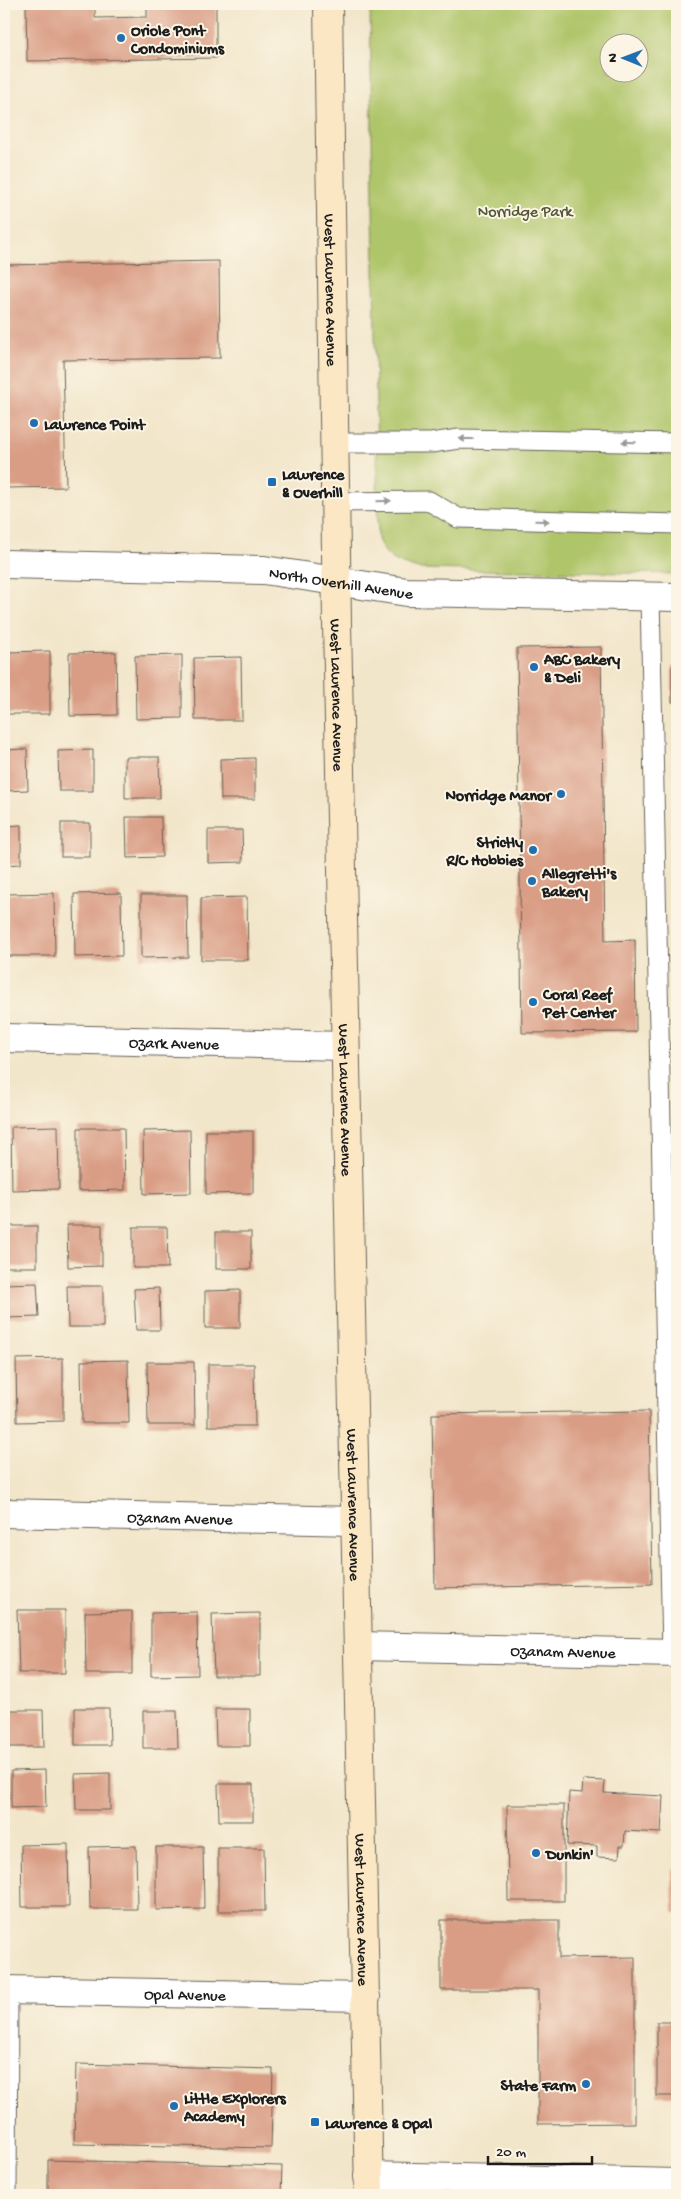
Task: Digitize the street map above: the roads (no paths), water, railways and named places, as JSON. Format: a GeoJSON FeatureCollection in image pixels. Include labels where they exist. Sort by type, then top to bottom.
{"type":"FeatureCollection","features":[{"type":"Feature","properties":{"kind":"main road","name":"West Lawrence Avenue"},"geometry":{"type":"LineString","coordinates":[[328,4],[345,1046],[366,1996],[368,2186]]}},
{"type":"Feature","properties":{"kind":"street","name":"North Overhill Avenue"},"geometry":{"type":"LineString","coordinates":[[4,564],[264,570],[407,592],[677,597]]}},
{"type":"Feature","properties":{"kind":"street","name":"Ozark Avenue"},"geometry":{"type":"LineString","coordinates":[[4,1038],[345,1046]]}},
{"type":"Feature","properties":{"kind":"street","name":"Ozanam Avenue"},"geometry":{"type":"LineString","coordinates":[[4,1513],[355,1521]]}},
{"type":"Feature","properties":{"kind":"street","name":"Ozanam Avenue"},"geometry":{"type":"LineString","coordinates":[[358,1646],[674,1653]]}},
{"type":"Feature","properties":{"kind":"street","name":"Opal Avenue"},"geometry":{"type":"LineString","coordinates":[[6,1990],[366,1996]]}},
{"type":"Feature","properties":{"kind":"street"},"geometry":{"type":"LineString","coordinates":[[368,2186],[677,2183]]}},
{"type":"Feature","properties":{"kind":"lane"},"geometry":{"type":"LineString","coordinates":[[334,444],[431,443],[459,439],[677,443]]}},
{"type":"Feature","properties":{"kind":"lane"},"geometry":{"type":"LineString","coordinates":[[336,502],[429,501],[458,518],[677,524]]}},
{"type":"Feature","properties":{"kind":"lane"},"geometry":{"type":"LineString","coordinates":[[650,596],[674,1653]]}},
{"type":"Feature","properties":{"kind":"lane"},"geometry":{"type":"LineString","coordinates":[[6,1990],[7,2195]]}},
{"type":"Feature","properties":{"kind":"place","name":"Oriole Pont Condominiums"},"geometry":{"type":"Point","coordinates":[121,38]}},
{"type":"Feature","properties":{"kind":"place","name":"Lawrence Point"},"geometry":{"type":"Point","coordinates":[34,423]}},
{"type":"Feature","properties":{"kind":"place","name":"Lawrence & Overhill"},"geometry":{"type":"Point","coordinates":[272,482]}},
{"type":"Feature","properties":{"kind":"place","name":"ABC Bakery & Deli"},"geometry":{"type":"Point","coordinates":[534,667]}},
{"type":"Feature","properties":{"kind":"place","name":"Norridge Manor"},"geometry":{"type":"Point","coordinates":[561,794]}},
{"type":"Feature","properties":{"kind":"place","name":"Strictly R/C Hobbies"},"geometry":{"type":"Point","coordinates":[533,850]}},
{"type":"Feature","properties":{"kind":"place","name":"Allegretti's Bakery"},"geometry":{"type":"Point","coordinates":[532,881]}},
{"type":"Feature","properties":{"kind":"place","name":"Coral Reef Pet Center"},"geometry":{"type":"Point","coordinates":[533,1002]}},
{"type":"Feature","properties":{"kind":"place","name":"Dunkin'"},"geometry":{"type":"Point","coordinates":[536,1853]}},
{"type":"Feature","properties":{"kind":"place","name":"State Farm"},"geometry":{"type":"Point","coordinates":[586,2084]}},
{"type":"Feature","properties":{"kind":"place","name":"Little Explorers Academy"},"geometry":{"type":"Point","coordinates":[174,2106]}},
{"type":"Feature","properties":{"kind":"place","name":"Lawrence & Opal"},"geometry":{"type":"Point","coordinates":[315,2122]}},
{"type":"Feature","properties":{"kind":"park label","name":"Norridge Park"},"geometry":{"type":"Point","coordinates":[525,210]}}]}
